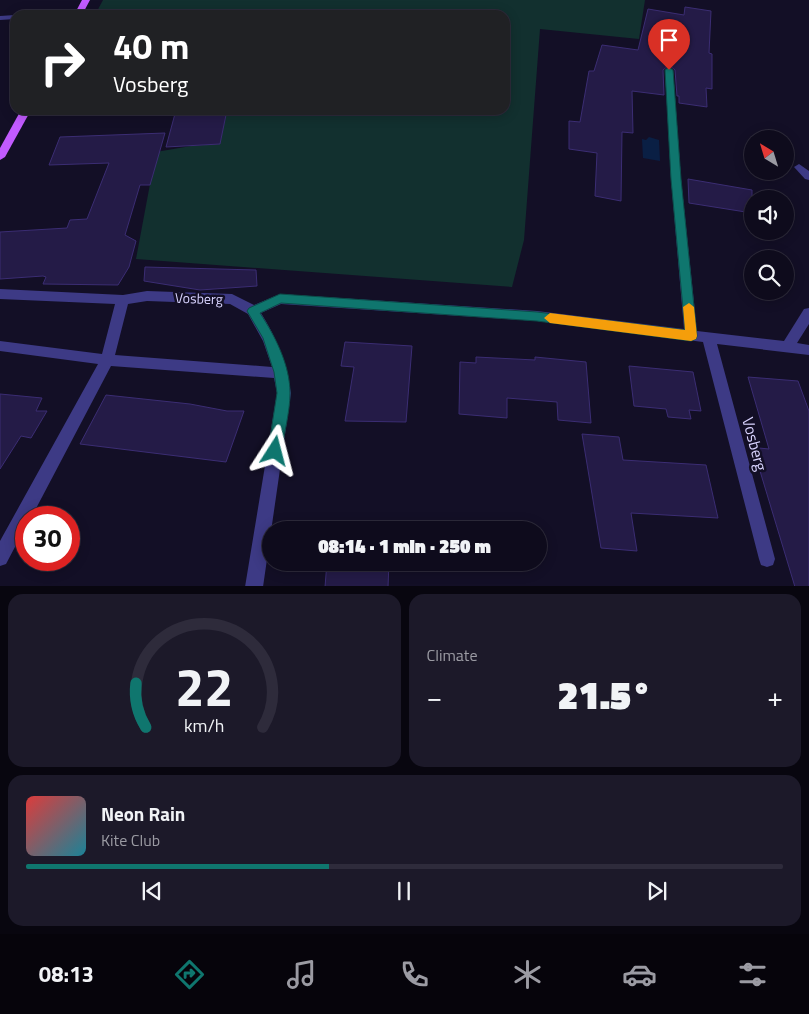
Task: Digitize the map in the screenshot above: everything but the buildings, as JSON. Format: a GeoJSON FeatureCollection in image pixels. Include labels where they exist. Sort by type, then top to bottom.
{"type":"FeatureCollection","features":[{"type":"Feature","properties":{"kind":"main road"},"geometry":{"type":"LineString","coordinates":[[0,157],[23,115]]}},
{"type":"Feature","properties":{"kind":"street"},"geometry":{"type":"LineString","coordinates":[[669,70],[676,179],[691,336]]}},
{"type":"Feature","properties":{"kind":"street"},"geometry":{"type":"LineString","coordinates":[[799,167],[809,178]]}},
{"type":"Feature","properties":{"kind":"street","name":"Vosberg"},"geometry":{"type":"LineString","coordinates":[[0,294],[123,300],[148,296],[232,299],[253,311]]}},
{"type":"Feature","properties":{"kind":"street"},"geometry":{"type":"LineString","coordinates":[[254,586],[284,393],[281,372],[269,336],[253,311],[280,299],[537,316],[809,350]]}},
{"type":"Feature","properties":{"kind":"street"},"geometry":{"type":"LineString","coordinates":[[0,558],[107,360],[123,300]]}},
{"type":"Feature","properties":{"kind":"street"},"geometry":{"type":"LineString","coordinates":[[787,348],[809,313]]}},
{"type":"Feature","properties":{"kind":"street","name":"Vosberg"},"geometry":{"type":"LineString","coordinates":[[709,338],[767,559]]}},
{"type":"Feature","properties":{"kind":"street"},"geometry":{"type":"LineString","coordinates":[[0,346],[107,360],[281,372]]}},
{"type":"Feature","properties":{"kind":"green space"},"geometry":{"type":"Polygon","coordinates":[[[103,0],[645,0],[639,39],[540,29],[524,240],[512,287],[136,259],[156,152],[191,146],[220,144],[226,115],[510,115],[510,10],[98,10],[103,0]]]}},
{"type":"Feature","properties":{"kind":"water"},"geometry":{"type":"Polygon","coordinates":[[[649,137],[659,140],[660,161],[643,158],[642,139],[646,140],[649,137]]]}},
{"type":"Feature","properties":{"kind":"slow traffic"},"geometry":{"type":"LineString","coordinates":[[550,318],[691,336],[689,307]]}},
{"type":"Feature","properties":{"kind":"route"},"geometry":{"type":"LineString","coordinates":[[275,451],[284,393],[281,372],[269,336],[253,311],[280,299],[537,316],[691,336],[676,179],[669,70]]}}]}
